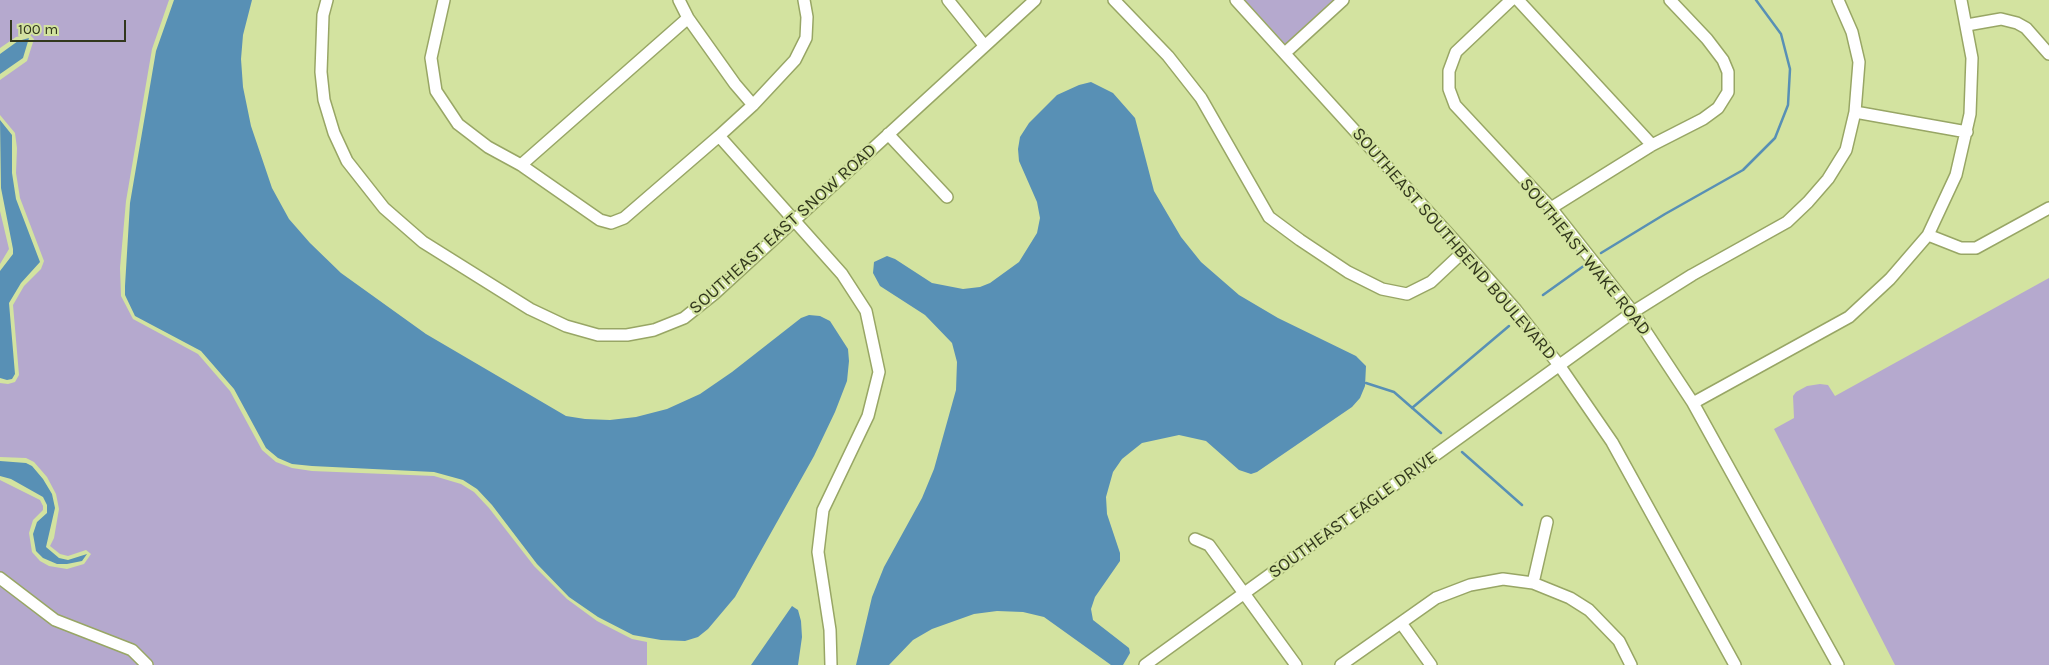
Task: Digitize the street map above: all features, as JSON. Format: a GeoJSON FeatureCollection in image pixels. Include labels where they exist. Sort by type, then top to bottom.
{"type":"FeatureCollection","features":[{"type":"Feature","properties":{"kind":"street","name":"SOUTHEAST EAST SNOW ROAD"},"geometry":{"type":"LineString","coordinates":[[326,0],[323,15],[321,72],[324,100],[334,133],[347,161],[384,208],[423,242],[530,309],[566,326],[598,335],[627,335],[654,330],[684,318],[795,221],[1035,0]]}},
{"type":"Feature","properties":{"kind":"street"},"geometry":{"type":"LineString","coordinates":[[444,0],[431,58],[436,91],[458,124],[488,147],[521,165],[600,220],[611,223],[624,218],[719,136],[795,60],[806,38],[807,17],[804,0]]}},
{"type":"Feature","properties":{"kind":"street"},"geometry":{"type":"LineString","coordinates":[[679,0],[688,18],[735,84],[753,104]]}},
{"type":"Feature","properties":{"kind":"street"},"geometry":{"type":"LineString","coordinates":[[948,0],[984,45]]}},
{"type":"Feature","properties":{"kind":"street"},"geometry":{"type":"LineString","coordinates":[[1114,0],[1168,56],[1202,98],[1269,217],[1300,240],[1348,272],[1382,289],[1407,294],[1432,282],[1464,251]]}},
{"type":"Feature","properties":{"kind":"street","name":"SOUTHEAST SOUTHBEND BOULEVARD"},"geometry":{"type":"LineString","coordinates":[[1236,0],[1464,251],[1516,310],[1560,365],[1612,442],[1735,665]]}},
{"type":"Feature","properties":{"kind":"street"},"geometry":{"type":"LineString","coordinates":[[1285,53],[1344,0]]}},
{"type":"Feature","properties":{"kind":"street","name":"SOUTHEAST WAKE ROAD"},"geometry":{"type":"LineString","coordinates":[[1511,0],[1456,52],[1449,71],[1449,89],[1455,105],[1551,208],[1633,312],[1693,403],[1838,665]]}},
{"type":"Feature","properties":{"kind":"street"},"geometry":{"type":"LineString","coordinates":[[1518,0],[1652,145]]}},
{"type":"Feature","properties":{"kind":"street"},"geometry":{"type":"LineString","coordinates":[[1551,208],[1652,145],[1703,119],[1718,108],[1728,92],[1728,72],[1724,60],[1670,0]]}},
{"type":"Feature","properties":{"kind":"street","name":"SOUTHEAST EAGLE DRIVE"},"geometry":{"type":"LineString","coordinates":[[1145,665],[1633,312],[1692,275],[1787,222],[1808,202],[1828,179],[1846,150],[1855,112],[1859,62],[1852,32],[1838,0]]}},
{"type":"Feature","properties":{"kind":"street"},"geometry":{"type":"LineString","coordinates":[[1693,403],[1849,317],[1890,279],[1928,235],[1956,175],[1967,132],[1972,86],[1972,58],[1961,0]]}},
{"type":"Feature","properties":{"kind":"street"},"geometry":{"type":"LineString","coordinates":[[521,165],[688,18]]}},
{"type":"Feature","properties":{"kind":"street"},"geometry":{"type":"LineString","coordinates":[[1967,25],[2001,19],[2017,23],[2026,28],[2049,54]]}},
{"type":"Feature","properties":{"kind":"street"},"geometry":{"type":"LineString","coordinates":[[1855,112],[1967,132]]}},
{"type":"Feature","properties":{"kind":"street"},"geometry":{"type":"LineString","coordinates":[[888,134],[947,197]]}},
{"type":"Feature","properties":{"kind":"street"},"geometry":{"type":"LineString","coordinates":[[719,136],[842,274],[866,311],[879,372],[868,416],[823,510],[818,552],[830,630],[830,665]]}},
{"type":"Feature","properties":{"kind":"street"},"geometry":{"type":"LineString","coordinates":[[1928,235],[1961,248],[1976,248],[2049,208]]}},
{"type":"Feature","properties":{"kind":"street"},"geometry":{"type":"LineString","coordinates":[[1533,583],[1547,522]]}},
{"type":"Feature","properties":{"kind":"street"},"geometry":{"type":"LineString","coordinates":[[1195,539],[1208,545],[1296,665]]}},
{"type":"Feature","properties":{"kind":"street"},"geometry":{"type":"LineString","coordinates":[[0,578],[55,620],[132,650],[146,665]]}},
{"type":"Feature","properties":{"kind":"street"},"geometry":{"type":"LineString","coordinates":[[1341,665],[1436,598],[1470,585],[1503,579],[1533,583],[1570,598],[1589,610],[1618,641],[1631,665]]}},
{"type":"Feature","properties":{"kind":"street"},"geometry":{"type":"LineString","coordinates":[[1401,623],[1431,665]]}},
{"type":"Feature","properties":{"kind":"shaded area"},"geometry":{"type":"Polygon","coordinates":[[[0,0],[169,0],[152,49],[126,201],[120,268],[121,296],[133,319],[198,354],[230,391],[262,450],[276,462],[292,468],[312,471],[434,476],[461,484],[474,492],[489,508],[534,566],[567,599],[597,621],[632,639],[647,642],[647,665],[0,665],[0,480],[40,500],[43,506],[43,510],[33,520],[29,533],[32,552],[40,561],[49,566],[67,569],[84,564],[91,554],[86,550],[68,556],[60,554],[50,546],[54,538],[59,509],[56,494],[47,477],[34,462],[26,458],[0,457],[0,383],[8,384],[15,382],[19,375],[13,305],[24,286],[41,269],[44,261],[20,198],[16,173],[17,148],[15,133],[0,115],[0,80],[27,61],[34,39],[29,34],[16,37],[0,48],[0,0]]]}},
{"type":"Feature","properties":{"kind":"shaded area"},"geometry":{"type":"Polygon","coordinates":[[[1245,0],[1336,0],[1286,45],[1245,0]]]}},
{"type":"Feature","properties":{"kind":"shaded area"},"geometry":{"type":"Polygon","coordinates":[[[0,211],[9,249],[0,264],[0,211]]]}},
{"type":"Feature","properties":{"kind":"shaded area"},"geometry":{"type":"Polygon","coordinates":[[[2049,278],[2049,665],[1895,665],[1774,429],[1794,418],[1793,396],[1796,392],[1807,386],[1820,384],[1828,385],[1835,396],[2049,278]]]}},
{"type":"Feature","properties":{"kind":"water"},"geometry":{"type":"Polygon","coordinates":[[[174,0],[252,0],[243,35],[241,59],[243,87],[251,126],[272,188],[289,219],[310,243],[341,273],[426,334],[566,416],[610,420],[636,417],[667,409],[700,394],[732,372],[801,318],[809,315],[820,316],[830,321],[848,349],[849,361],[847,381],[835,412],[814,456],[735,597],[708,629],[698,637],[685,641],[661,640],[633,635],[598,617],[569,597],[537,564],[492,505],[477,489],[463,480],[434,472],[312,466],[292,464],[278,458],[266,448],[234,389],[201,351],[135,316],[125,295],[130,203],[156,51],[174,0]]]}},
{"type":"Feature","properties":{"kind":"water"},"geometry":{"type":"Polygon","coordinates":[[[29,38],[23,58],[0,74],[0,54],[18,41],[29,38]]]}},
{"type":"Feature","properties":{"kind":"water"},"geometry":{"type":"Polygon","coordinates":[[[1091,82],[1113,93],[1135,118],[1154,191],[1181,237],[1201,262],[1239,295],[1278,318],[1356,356],[1366,366],[1365,386],[1360,398],[1352,407],[1257,472],[1251,474],[1239,470],[1206,441],[1179,435],[1142,443],[1122,459],[1113,472],[1106,497],[1107,514],[1120,553],[1120,561],[1095,597],[1091,609],[1093,620],[1129,648],[1130,653],[1123,665],[1111,665],[1044,617],[1023,612],[997,611],[974,614],[932,629],[913,640],[889,665],[856,665],[872,597],[884,567],[922,498],[934,469],[956,390],[957,362],[952,343],[925,315],[880,286],[873,273],[874,262],[887,256],[895,259],[932,283],[963,289],[980,287],[990,283],[1019,262],[1037,233],[1040,218],[1037,202],[1019,161],[1020,137],[1029,123],[1057,95],[1091,82]]]}},
{"type":"Feature","properties":{"kind":"water"},"geometry":{"type":"Polygon","coordinates":[[[0,120],[12,135],[12,173],[16,199],[40,262],[21,283],[9,303],[15,374],[12,379],[7,380],[0,378],[0,271],[13,254],[13,249],[1,188],[0,120]]]}},
{"type":"Feature","properties":{"kind":"water"},"geometry":{"type":"Polygon","coordinates":[[[0,461],[26,463],[32,466],[43,479],[52,494],[55,508],[46,547],[59,558],[68,560],[87,554],[82,561],[57,564],[43,558],[36,551],[33,534],[37,522],[47,513],[47,505],[43,497],[11,479],[0,476],[0,461]]]}},
{"type":"Feature","properties":{"kind":"water"},"geometry":{"type":"Polygon","coordinates":[[[792,606],[798,610],[801,621],[802,637],[798,665],[751,665],[792,606]]]}},
{"type":"Feature","properties":{"kind":"waterway"},"geometry":{"type":"LineString","coordinates":[[1601,253],[1743,170],[1775,138],[1788,105],[1790,69],[1781,34],[1756,0]]}},
{"type":"Feature","properties":{"kind":"waterway"},"geometry":{"type":"LineString","coordinates":[[1543,295],[1585,265]]}},
{"type":"Feature","properties":{"kind":"waterway"},"geometry":{"type":"LineString","coordinates":[[1412,408],[1509,326]]}},
{"type":"Feature","properties":{"kind":"waterway"},"geometry":{"type":"LineString","coordinates":[[1366,383],[1394,392],[1441,433]]}},
{"type":"Feature","properties":{"kind":"waterway"},"geometry":{"type":"LineString","coordinates":[[1462,452],[1522,505]]}}]}
